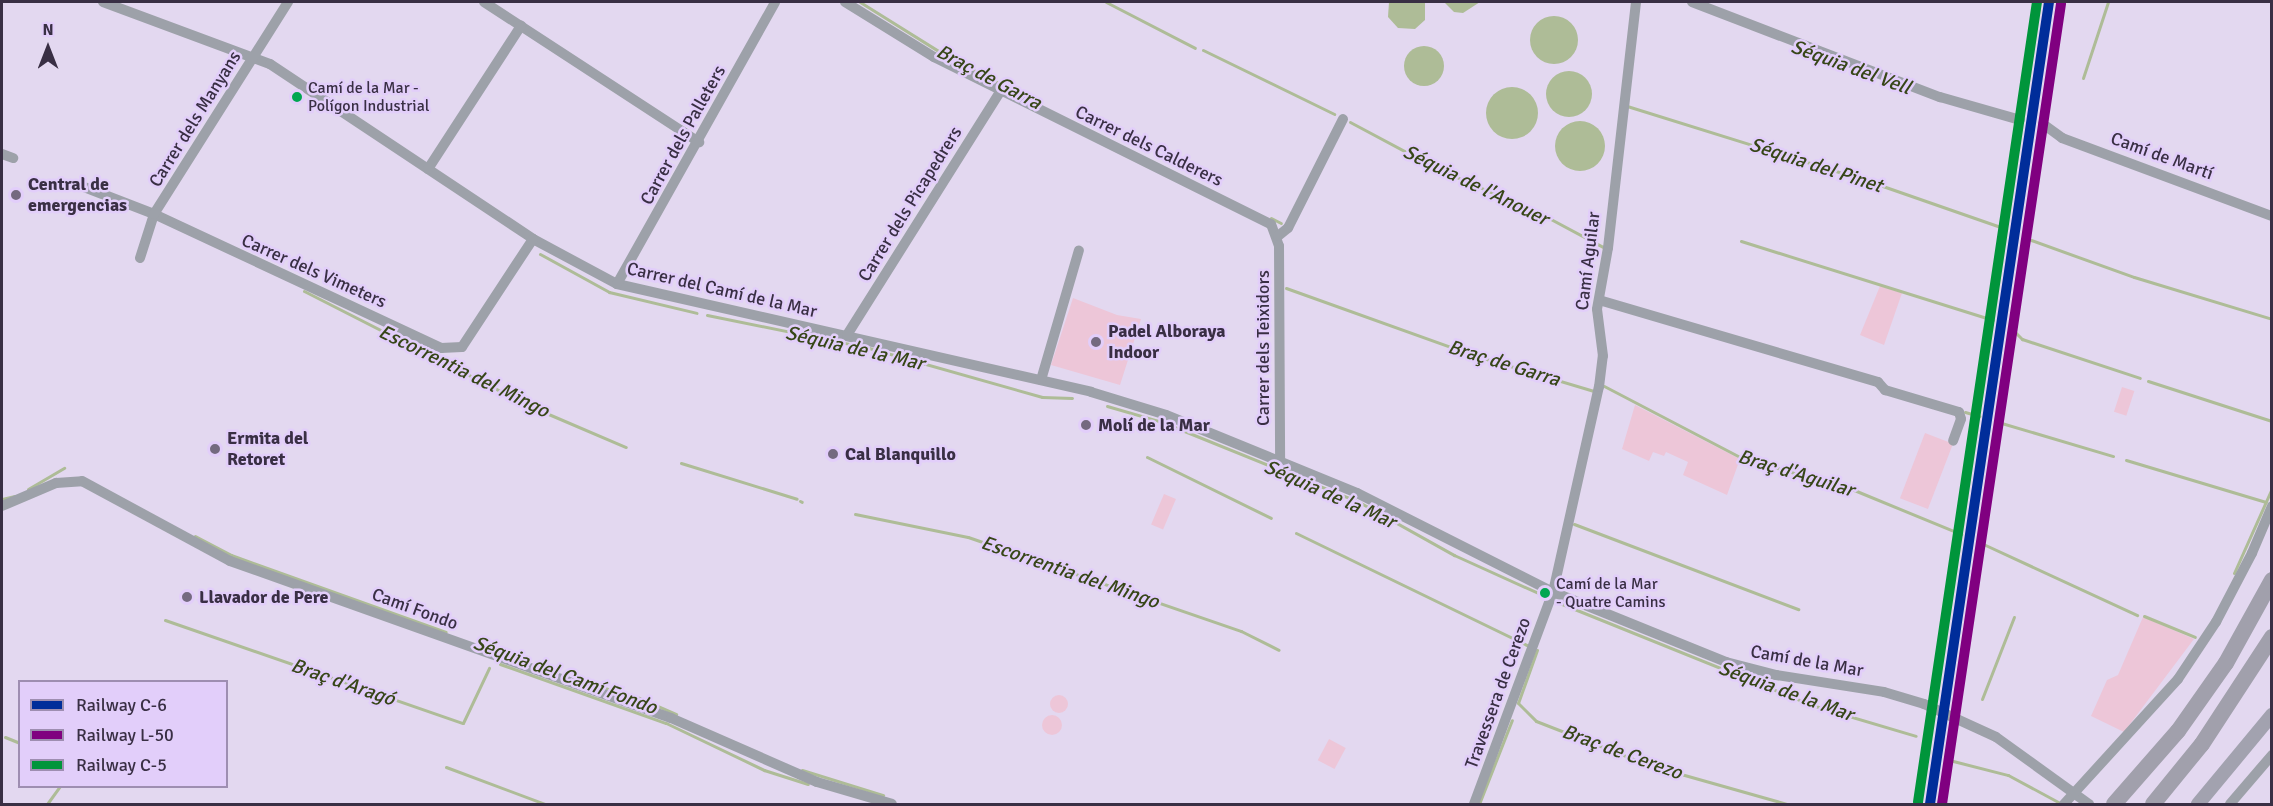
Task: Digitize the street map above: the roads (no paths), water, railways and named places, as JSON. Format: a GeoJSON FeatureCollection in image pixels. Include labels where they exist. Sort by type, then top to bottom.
{"type":"FeatureCollection","features":[{"type":"Feature","properties":{"kind":"highway"},"geometry":{"type":"LineString","coordinates":[[2114,804],[2178,731],[2219,673],[2271,580]]}},
{"type":"Feature","properties":{"kind":"highway"},"geometry":{"type":"LineString","coordinates":[[2153,804],[2202,744],[2271,637]]}},
{"type":"Feature","properties":{"kind":"main road"},"geometry":{"type":"LineString","coordinates":[[2198,804],[2271,715]]}},
{"type":"Feature","properties":{"kind":"street","name":"Carrer del Camí de la Mar"},"geometry":{"type":"LineString","coordinates":[[103,2],[270,64],[532,239],[617,284],[1041,380],[1166,415],[1280,461]]}},
{"type":"Feature","properties":{"kind":"street","name":"Carrer dels Manyans"},"geometry":{"type":"LineString","coordinates":[[140,258],[154,214],[288,2]]}},
{"type":"Feature","properties":{"kind":"street"},"geometry":{"type":"LineString","coordinates":[[484,2],[699,142]]}},
{"type":"Feature","properties":{"kind":"street","name":"Carrer dels Palleters"},"geometry":{"type":"LineString","coordinates":[[617,284],[699,142],[775,2]]}},
{"type":"Feature","properties":{"kind":"street","name":"Carrer dels Calderers"},"geometry":{"type":"LineString","coordinates":[[845,2],[934,57],[1270,225],[1278,236]]}},
{"type":"Feature","properties":{"kind":"street","name":"Camí Aguilar"},"geometry":{"type":"LineString","coordinates":[[1553,592],[1602,367],[1597,309],[1636,2]]}},
{"type":"Feature","properties":{"kind":"street"},"geometry":{"type":"LineString","coordinates":[[1692,2],[1940,97],[2020,120]]}},
{"type":"Feature","properties":{"kind":"street"},"geometry":{"type":"LineString","coordinates":[[428,169],[521,26]]}},
{"type":"Feature","properties":{"kind":"street","name":"Carrer dels Picapedrers"},"geometry":{"type":"LineString","coordinates":[[847,335],[1001,90]]}},
{"type":"Feature","properties":{"kind":"street"},"geometry":{"type":"LineString","coordinates":[[1278,236],[1288,228],[1343,119]]}},
{"type":"Feature","properties":{"kind":"street","name":"Camí de Martí"},"geometry":{"type":"LineString","coordinates":[[2043,124],[2062,138],[2271,216]]}},
{"type":"Feature","properties":{"kind":"street"},"geometry":{"type":"LineString","coordinates":[[2,154],[13,158]]}},
{"type":"Feature","properties":{"kind":"street","name":"Carrer dels Vimeters"},"geometry":{"type":"LineString","coordinates":[[84,187],[154,214],[441,348],[462,347],[532,239]]}},
{"type":"Feature","properties":{"kind":"street","name":"Carrer dels Teixidors"},"geometry":{"type":"LineString","coordinates":[[1278,236],[1280,461]]}},
{"type":"Feature","properties":{"kind":"street"},"geometry":{"type":"LineString","coordinates":[[1041,380],[1079,250]]}},
{"type":"Feature","properties":{"kind":"street"},"geometry":{"type":"LineString","coordinates":[[1599,300],[1878,382],[1885,390],[1959,412],[1960,419],[1953,441]]}},
{"type":"Feature","properties":{"kind":"street","name":"Camí de la Mar"},"geometry":{"type":"LineString","coordinates":[[1280,461],[1357,493],[1553,592],[1748,669],[1884,692],[1924,704],[1967,723],[2028,757],[2089,804]]}},
{"type":"Feature","properties":{"kind":"street","name":"Camí Fondo"},"geometry":{"type":"LineString","coordinates":[[2,506],[56,483],[82,481],[230,561],[671,718],[817,782],[892,804]]}},
{"type":"Feature","properties":{"kind":"street"},"geometry":{"type":"LineString","coordinates":[[2064,804],[2178,679],[2217,622],[2252,553],[2271,506]]}},
{"type":"Feature","properties":{"kind":"street","name":"Travessera de Cerezo"},"geometry":{"type":"LineString","coordinates":[[1474,804],[1553,592]]}},
{"type":"Feature","properties":{"kind":"street"},"geometry":{"type":"LineString","coordinates":[[2230,804],[2271,755]]}},
{"type":"Feature","properties":{"kind":"waterway","name":"Braç de Garra"},"geometry":{"type":"LineString","coordinates":[[860,2],[948,57],[1030,99]]}},
{"type":"Feature","properties":{"kind":"waterway","name":"Séquia de l'Anouer"},"geometry":{"type":"LineString","coordinates":[[1106,2],[1195,48]]}},
{"type":"Feature","properties":{"kind":"waterway","name":"Séquia del Vell"},"geometry":{"type":"LineString","coordinates":[[2083,78],[2108,2]]}},
{"type":"Feature","properties":{"kind":"waterway","name":"Séquia de l'Anouer"},"geometry":{"type":"LineString","coordinates":[[1203,50],[1334,114]]}},
{"type":"Feature","properties":{"kind":"waterway","name":"Séquia del Pinet"},"geometry":{"type":"LineString","coordinates":[[1627,106],[1874,183],[2006,229]]}},
{"type":"Feature","properties":{"kind":"waterway","name":"Séquia de l'Anouer"},"geometry":{"type":"LineString","coordinates":[[1350,122],[1436,168],[1545,216],[1603,247]]}},
{"type":"Feature","properties":{"kind":"waterway","name":"Braç de Garra"},"geometry":{"type":"LineString","coordinates":[[1271,218],[1281,223]]}},
{"type":"Feature","properties":{"kind":"waterway","name":"Séquia del Pinet"},"geometry":{"type":"LineString","coordinates":[[2031,240],[2134,277],[2272,319]]}},
{"type":"Feature","properties":{"kind":"waterway","name":"Séquia de l'Anouer"},"geometry":{"type":"LineString","coordinates":[[1741,241],[1993,320]]}},
{"type":"Feature","properties":{"kind":"waterway","name":"Séquia de la Mar"},"geometry":{"type":"LineString","coordinates":[[540,254],[609,292],[697,313]]}},
{"type":"Feature","properties":{"kind":"waterway","name":"Braç de Garra"},"geometry":{"type":"LineString","coordinates":[[1286,288],[1473,355],[1594,391]]}},
{"type":"Feature","properties":{"kind":"waterway","name":"Escorrentia del Mingo"},"geometry":{"type":"LineString","coordinates":[[304,291],[532,407],[626,447]]}},
{"type":"Feature","properties":{"kind":"waterway","name":"Séquia de la Mar"},"geometry":{"type":"LineString","coordinates":[[707,315],[869,348],[1042,397],[1072,398]]}},
{"type":"Feature","properties":{"kind":"waterway","name":"Séquia de l'Anouer"},"geometry":{"type":"LineString","coordinates":[[2013,330],[2022,339],[2140,378]]}},
{"type":"Feature","properties":{"kind":"waterway","name":"Séquia de l'Anouer"},"geometry":{"type":"LineString","coordinates":[[2148,381],[2272,421]]}},
{"type":"Feature","properties":{"kind":"waterway","name":"Braç d'Aguilar"},"geometry":{"type":"LineString","coordinates":[[1604,386],[1742,458],[1854,490],[1961,534]]}},
{"type":"Feature","properties":{"kind":"waterway","name":"Séquia de la Mar"},"geometry":{"type":"LineString","coordinates":[[1107,406],[1162,422],[1359,502],[1454,555],[1547,597]]}},
{"type":"Feature","properties":{"kind":"waterway"},"geometry":{"type":"LineString","coordinates":[[1965,412],[1979,416]]}},
{"type":"Feature","properties":{"kind":"waterway"},"geometry":{"type":"LineString","coordinates":[[1998,422],[2113,456]]}},
{"type":"Feature","properties":{"kind":"waterway","name":"Braç de Cerezo"},"geometry":{"type":"LineString","coordinates":[[1147,457],[1271,518]]}},
{"type":"Feature","properties":{"kind":"waterway"},"geometry":{"type":"LineString","coordinates":[[2126,460],[2266,502]]}},
{"type":"Feature","properties":{"kind":"waterway","name":"Escorrentia del Mingo"},"geometry":{"type":"LineString","coordinates":[[681,463],[797,499]]}},
{"type":"Feature","properties":{"kind":"waterway","name":"Séquia del Camí Fondo"},"geometry":{"type":"LineString","coordinates":[[28,489],[64,468]]}},
{"type":"Feature","properties":{"kind":"waterway"},"geometry":{"type":"LineString","coordinates":[[2234,573],[2272,488]]}},
{"type":"Feature","properties":{"kind":"waterway","name":"Séquia del Camí Fondo"},"geometry":{"type":"LineString","coordinates":[[2,499],[14,496]]}},
{"type":"Feature","properties":{"kind":"waterway","name":"Escorrentia del Mingo"},"geometry":{"type":"LineString","coordinates":[[855,514],[968,537],[1241,631],[1279,650]]}},
{"type":"Feature","properties":{"kind":"waterway","name":"Braç de Garra"},"geometry":{"type":"LineString","coordinates":[[1574,524],[1798,609]]}},
{"type":"Feature","properties":{"kind":"waterway","name":"Braç de Cerezo"},"geometry":{"type":"LineString","coordinates":[[1296,533],[1529,646]]}},
{"type":"Feature","properties":{"kind":"waterway","name":"Séquia del Camí Fondo"},"geometry":{"type":"LineString","coordinates":[[195,536],[231,555],[446,632]]}},
{"type":"Feature","properties":{"kind":"waterway","name":"Braç d'Aguilar"},"geometry":{"type":"LineString","coordinates":[[1981,543],[2137,615]]}},
{"type":"Feature","properties":{"kind":"waterway","name":"Séquia de la Mar"},"geometry":{"type":"LineString","coordinates":[[1557,602],[1815,706],[1916,736]]}},
{"type":"Feature","properties":{"kind":"waterway","name":"Braç d'Aguilar"},"geometry":{"type":"LineString","coordinates":[[2144,616],[2195,637]]}},
{"type":"Feature","properties":{"kind":"waterway","name":"Braç de Garra"},"geometry":{"type":"LineString","coordinates":[[1982,699],[2014,617]]}},
{"type":"Feature","properties":{"kind":"waterway","name":"Braç d'Aragó"},"geometry":{"type":"LineString","coordinates":[[165,620],[463,723],[489,668]]}},
{"type":"Feature","properties":{"kind":"waterway","name":"Braç de Cerezo"},"geometry":{"type":"LineString","coordinates":[[1537,650],[1518,703],[1536,721],[1649,765],[1787,804]]}},
{"type":"Feature","properties":{"kind":"waterway","name":"Braç d'Aragó"},"geometry":{"type":"LineString","coordinates":[[500,664],[666,723],[764,770],[808,784]]}},
{"type":"Feature","properties":{"kind":"waterway","name":"Séquia del Camí Fondo"},"geometry":{"type":"LineString","coordinates":[[597,686],[635,696],[676,714]]}},
{"type":"Feature","properties":{"kind":"waterway"},"geometry":{"type":"LineString","coordinates":[[1479,804],[1512,720]]}},
{"type":"Feature","properties":{"kind":"waterway"},"geometry":{"type":"LineString","coordinates":[[5,737],[18,742]]}},
{"type":"Feature","properties":{"kind":"waterway","name":"Séquia de la Mar"},"geometry":{"type":"LineString","coordinates":[[1953,761],[2008,775],[2060,803]]}},
{"type":"Feature","properties":{"kind":"waterway"},"geometry":{"type":"LineString","coordinates":[[446,767],[545,804]]}},
{"type":"Feature","properties":{"kind":"waterway","name":"Séquia del Camí Fondo"},"geometry":{"type":"LineString","coordinates":[[802,770],[883,795]]}},
{"type":"Feature","properties":{"kind":"waterway"},"geometry":{"type":"LineString","coordinates":[[47,804],[59,788]]}},
{"type":"Feature","properties":{"kind":"rail line","name":"C-5"},"geometry":{"type":"LineString","coordinates":[[1918,802],[2037,2]]}},
{"type":"Feature","properties":{"kind":"rail line","name":"C-6"},"geometry":{"type":"LineString","coordinates":[[1930,804],[2049,2]]}},
{"type":"Feature","properties":{"kind":"rail line","name":"L-50"},"geometry":{"type":"LineString","coordinates":[[1942,804],[2061,4]]}},
{"type":"Feature","properties":{"kind":"place","name":"Camí de la Mar - Polígon Industrial"},"geometry":{"type":"Point","coordinates":[297,97]}},
{"type":"Feature","properties":{"kind":"place","name":"Central de emergencias"},"geometry":{"type":"Point","coordinates":[16,195]}},
{"type":"Feature","properties":{"kind":"place","name":"Padel Alboraya Indoor"},"geometry":{"type":"Point","coordinates":[1096,342]}},
{"type":"Feature","properties":{"kind":"place","name":"Molí de la Mar"},"geometry":{"type":"Point","coordinates":[1086,425]}},
{"type":"Feature","properties":{"kind":"place","name":"Ermita del Retoret"},"geometry":{"type":"Point","coordinates":[215,449]}},
{"type":"Feature","properties":{"kind":"place","name":"Cal Blanquillo"},"geometry":{"type":"Point","coordinates":[833,454]}},
{"type":"Feature","properties":{"kind":"place","name":"Camí de la Mar - Quatre Camins"},"geometry":{"type":"Point","coordinates":[1545,593]}},
{"type":"Feature","properties":{"kind":"place","name":"Llavador de Pere"},"geometry":{"type":"Point","coordinates":[187,597]}}]}
